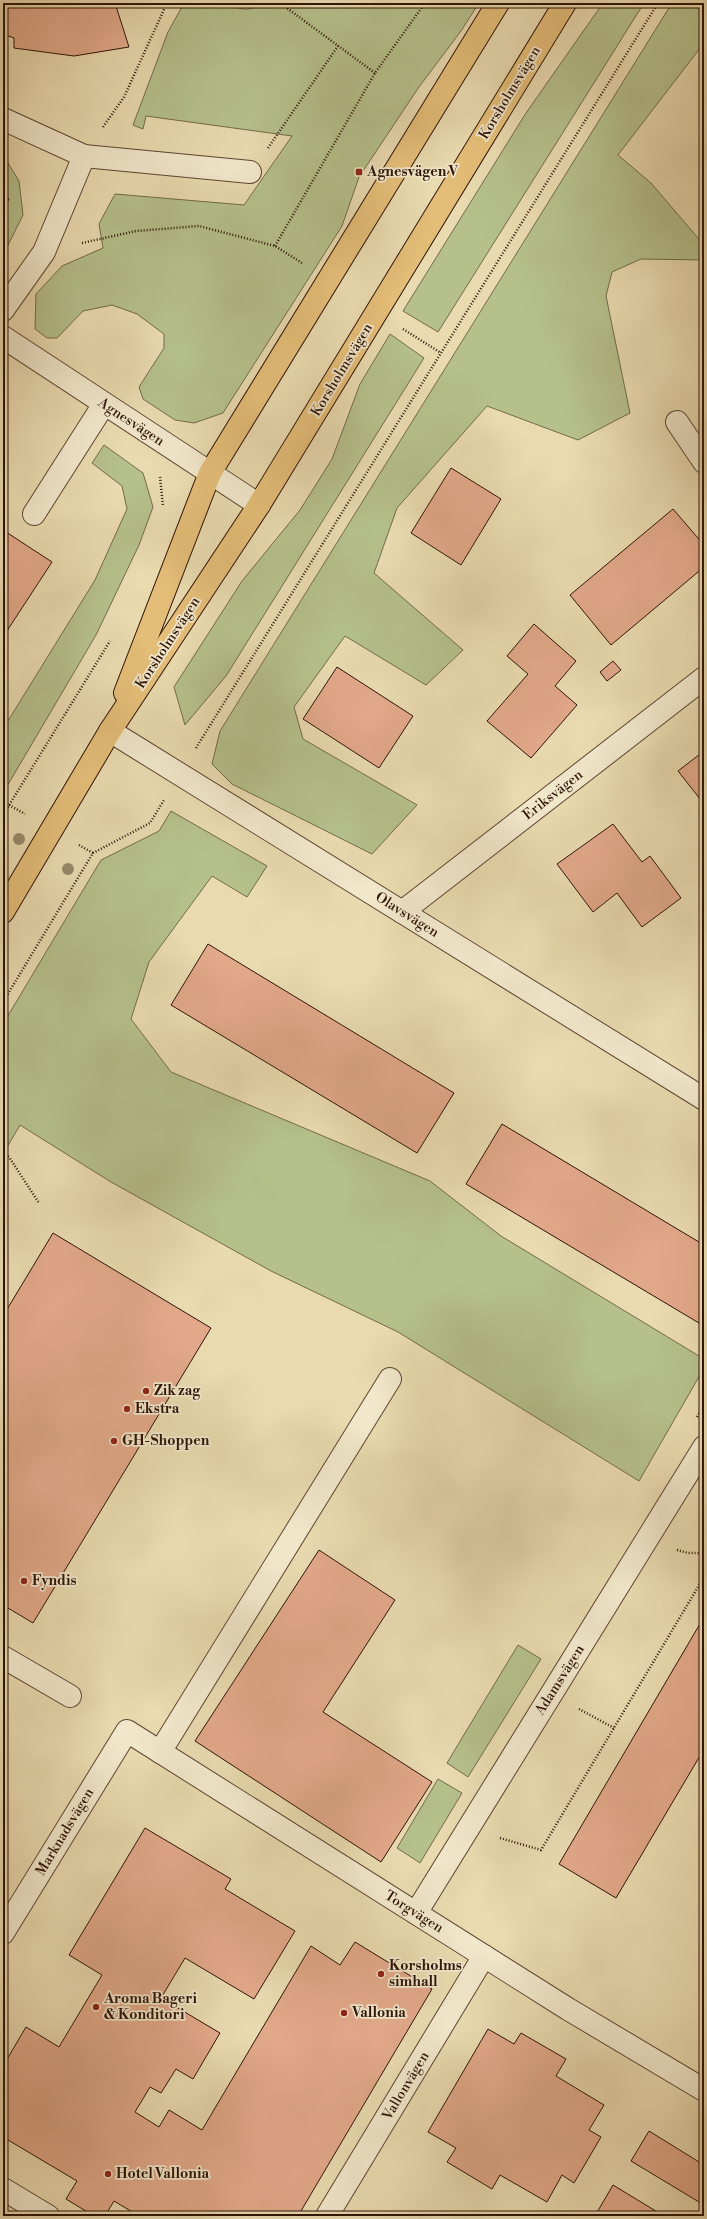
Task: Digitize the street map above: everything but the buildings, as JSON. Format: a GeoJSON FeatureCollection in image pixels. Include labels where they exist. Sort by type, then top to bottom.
{"type":"FeatureCollection","features":[{"type":"Feature","properties":{"kind":"main road","name":"Korsholmsvägen"},"geometry":{"type":"LineString","coordinates":[[110,731],[210,473],[498,3]]}},
{"type":"Feature","properties":{"kind":"main road","name":"Korsholmsvägen"},"geometry":{"type":"LineString","coordinates":[[3,912],[110,731],[259,505],[565,3]]}},
{"type":"Feature","properties":{"kind":"street"},"geometry":{"type":"LineString","coordinates":[[3,119],[84,156],[250,172]]}},
{"type":"Feature","properties":{"kind":"street"},"geometry":{"type":"LineString","coordinates":[[3,310],[44,252],[84,156]]}},
{"type":"Feature","properties":{"kind":"street","name":"Agnesvägen"},"geometry":{"type":"LineString","coordinates":[[3,337],[259,505]]}},
{"type":"Feature","properties":{"kind":"street"},"geometry":{"type":"LineString","coordinates":[[34,514],[104,404]]}},
{"type":"Feature","properties":{"kind":"street"},"geometry":{"type":"LineString","coordinates":[[677,422],[704,462]]}},
{"type":"Feature","properties":{"kind":"street","name":"Eriksvägen"},"geometry":{"type":"LineString","coordinates":[[402,912],[704,678]]}},
{"type":"Feature","properties":{"kind":"street","name":"Olavsvägen"},"geometry":{"type":"LineString","coordinates":[[110,731],[704,1099]]}},
{"type":"Feature","properties":{"kind":"street"},"geometry":{"type":"LineString","coordinates":[[160,1752],[390,1379]]}},
{"type":"Feature","properties":{"kind":"street","name":"Adamsvägen"},"geometry":{"type":"LineString","coordinates":[[416,1913],[704,1447]]}},
{"type":"Feature","properties":{"kind":"street"},"geometry":{"type":"LineString","coordinates":[[3,1657],[70,1696]]}},
{"type":"Feature","properties":{"kind":"street","name":"Torgvägen"},"geometry":{"type":"LineString","coordinates":[[127,1731],[568,2009],[704,2090]]}},
{"type":"Feature","properties":{"kind":"street","name":"Marknadsvägen"},"geometry":{"type":"LineString","coordinates":[[3,1933],[127,1731]]}},
{"type":"Feature","properties":{"kind":"street","name":"Vallonvägen"},"geometry":{"type":"LineString","coordinates":[[327,2216],[484,1956]]}},
{"type":"Feature","properties":{"kind":"street"},"geometry":{"type":"LineString","coordinates":[[3,2189],[48,2216]]}},
{"type":"Feature","properties":{"kind":"path"},"geometry":{"type":"LineString","coordinates":[[84,156],[124,97],[167,3]]}},
{"type":"Feature","properties":{"kind":"path"},"geometry":{"type":"LineString","coordinates":[[280,3],[375,73]]}},
{"type":"Feature","properties":{"kind":"path"},"geometry":{"type":"LineString","coordinates":[[275,246],[375,73],[425,3]]}},
{"type":"Feature","properties":{"kind":"path"},"geometry":{"type":"LineString","coordinates":[[3,1002],[93,853],[150,823],[658,3]]}},
{"type":"Feature","properties":{"kind":"path"},"geometry":{"type":"LineString","coordinates":[[250,172],[338,46]]}},
{"type":"Feature","properties":{"kind":"path"},"geometry":{"type":"LineString","coordinates":[[44,252],[136,231],[199,226],[275,246],[304,264]]}},
{"type":"Feature","properties":{"kind":"path"},"geometry":{"type":"LineString","coordinates":[[400,327],[441,353]]}},
{"type":"Feature","properties":{"kind":"path"},"geometry":{"type":"LineString","coordinates":[[162,513],[160,476],[175,451]]}},
{"type":"Feature","properties":{"kind":"path"},"geometry":{"type":"LineString","coordinates":[[3,815],[112,637]]}},
{"type":"Feature","properties":{"kind":"path"},"geometry":{"type":"LineString","coordinates":[[3,1153],[9,1157],[39,1203]]}},
{"type":"Feature","properties":{"kind":"path"},"geometry":{"type":"LineString","coordinates":[[469,1828],[541,1850],[704,1577]]}},
{"type":"Feature","properties":{"kind":"path"},"geometry":{"type":"LineString","coordinates":[[552,1694],[614,1728]]}},
{"type":"Feature","properties":{"kind":"green space"},"geometry":{"type":"Polygon","coordinates":[[[184,3],[229,3],[239,8],[248,9],[267,3],[479,3],[461,31],[419,87],[359,177],[342,226],[223,413],[194,423],[175,420],[143,399],[139,387],[164,348],[164,334],[137,314],[112,305],[83,311],[57,338],[47,338],[35,329],[36,294],[62,266],[103,248],[99,224],[115,194],[244,205],[292,136],[146,116],[143,129],[133,125],[168,32],[184,3]]]}},
{"type":"Feature","properties":{"kind":"green space"},"geometry":{"type":"Polygon","coordinates":[[[603,3],[644,3],[438,332],[403,311],[526,113],[603,3]]]}},
{"type":"Feature","properties":{"kind":"green space"},"geometry":{"type":"Polygon","coordinates":[[[672,3],[704,3],[704,43],[618,155],[651,183],[704,245],[704,260],[641,259],[612,272],[606,296],[630,413],[578,440],[487,406],[397,508],[374,573],[463,650],[426,685],[345,636],[294,707],[303,739],[417,805],[372,854],[232,784],[212,764],[220,731],[672,3]]]}},
{"type":"Feature","properties":{"kind":"green space"},"geometry":{"type":"Polygon","coordinates":[[[3,155],[19,181],[23,215],[3,255],[3,155]]]}},
{"type":"Feature","properties":{"kind":"green space"},"geometry":{"type":"Polygon","coordinates":[[[390,334],[424,358],[226,676],[185,725],[174,687],[242,581],[300,510],[332,459],[360,384],[390,334]]]}},
{"type":"Feature","properties":{"kind":"green space"},"geometry":{"type":"Polygon","coordinates":[[[104,445],[143,473],[153,507],[139,545],[96,635],[3,793],[3,729],[95,580],[127,509],[122,486],[92,463],[104,445]]]}},
{"type":"Feature","properties":{"kind":"green space"},"geometry":{"type":"Polygon","coordinates":[[[171,811],[267,866],[247,897],[212,876],[149,962],[131,1019],[171,1072],[430,1181],[501,1236],[704,1359],[704,1368],[639,1481],[398,1332],[271,1271],[111,1182],[20,1125],[3,1154],[3,1024],[101,860],[159,831],[171,811]]]}},
{"type":"Feature","properties":{"kind":"green space"},"geometry":{"type":"Polygon","coordinates":[[[518,1645],[541,1659],[468,1777],[447,1763],[518,1645]]]}},
{"type":"Feature","properties":{"kind":"green space"},"geometry":{"type":"Polygon","coordinates":[[[438,1779],[462,1793],[420,1863],[397,1848],[438,1779]]]}},
{"type":"Feature","properties":{"kind":"place","name":"Agnesvägen V"},"geometry":{"type":"Point","coordinates":[359,172]}},
{"type":"Feature","properties":{"kind":"place","name":"Zik zag"},"geometry":{"type":"Point","coordinates":[146,1391]}},
{"type":"Feature","properties":{"kind":"place","name":"Ekstra"},"geometry":{"type":"Point","coordinates":[127,1409]}},
{"type":"Feature","properties":{"kind":"place","name":"GH-Shoppen"},"geometry":{"type":"Point","coordinates":[114,1441]}},
{"type":"Feature","properties":{"kind":"place","name":"Fyndis"},"geometry":{"type":"Point","coordinates":[24,1581]}},
{"type":"Feature","properties":{"kind":"place","name":"Korsholms simhall"},"geometry":{"type":"Point","coordinates":[381,1974]}},
{"type":"Feature","properties":{"kind":"place","name":"Aroma Bageri & Konditori"},"geometry":{"type":"Point","coordinates":[96,2007]}},
{"type":"Feature","properties":{"kind":"place","name":"Vallonia"},"geometry":{"type":"Point","coordinates":[344,2013]}},
{"type":"Feature","properties":{"kind":"place","name":"Hotel Vallonia"},"geometry":{"type":"Point","coordinates":[108,2174]}}]}
